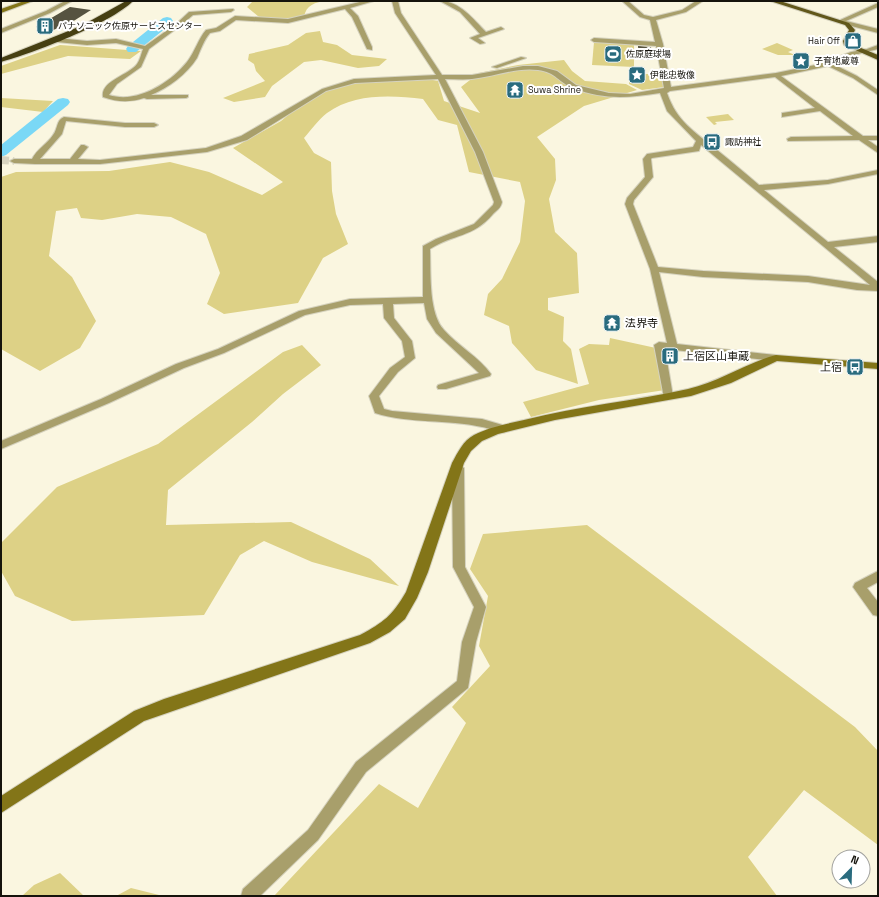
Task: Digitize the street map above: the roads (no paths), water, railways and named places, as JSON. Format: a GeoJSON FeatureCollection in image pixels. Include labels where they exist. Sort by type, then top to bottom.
{"type":"FeatureCollection","features":[{"type":"Feature","properties":{"kind":"highway"},"geometry":{"type":"LineString","coordinates":[[1,55],[64,32],[92,19],[121,1]]}},
{"type":"Feature","properties":{"kind":"highway"},"geometry":{"type":"LineString","coordinates":[[1,60],[57,40],[97,21],[130,1]]}},
{"type":"Feature","properties":{"kind":"main road"},"geometry":{"type":"LineString","coordinates":[[773,1],[847,24],[852,30],[846,44],[860,52],[878,58]]}},
{"type":"Feature","properties":{"kind":"street"},"geometry":{"type":"LineString","coordinates":[[1,11],[30,1]]}},
{"type":"Feature","properties":{"kind":"street"},"geometry":{"type":"LineString","coordinates":[[1,31],[48,12],[69,1]]}},
{"type":"Feature","properties":{"kind":"street"},"geometry":{"type":"LineString","coordinates":[[140,97],[153,92],[181,72],[190,62],[208,31],[218,30],[235,18],[288,21],[371,1]]}},
{"type":"Feature","properties":{"kind":"street"},"geometry":{"type":"LineString","coordinates":[[395,1],[398,12],[440,76],[479,152],[498,202],[497,206],[490,211],[484,220],[477,226],[436,240],[426,248],[428,300],[432,319],[439,331],[486,374],[442,387]]}},
{"type":"Feature","properties":{"kind":"street"},"geometry":{"type":"LineString","coordinates":[[444,1],[462,11],[485,35]]}},
{"type":"Feature","properties":{"kind":"street"},"geometry":{"type":"LineString","coordinates":[[625,1],[642,16],[653,19],[684,11],[700,1]]}},
{"type":"Feature","properties":{"kind":"street"},"geometry":{"type":"LineString","coordinates":[[841,21],[878,5]]}},
{"type":"Feature","properties":{"kind":"street"},"geometry":{"type":"LineString","coordinates":[[57,40],[87,43],[116,41],[144,48],[178,25],[191,13],[231,7],[235,18]]}},
{"type":"Feature","properties":{"kind":"street"},"geometry":{"type":"LineString","coordinates":[[347,8],[357,18],[370,49]]}},
{"type":"Feature","properties":{"kind":"street"},"geometry":{"type":"LineString","coordinates":[[653,19],[660,44],[666,89],[663,96],[669,110],[699,142],[713,150],[878,287]]}},
{"type":"Feature","properties":{"kind":"street"},"geometry":{"type":"LineString","coordinates":[[841,21],[878,31]]}},
{"type":"Feature","properties":{"kind":"street"},"geometry":{"type":"LineString","coordinates":[[482,43],[473,38],[501,29]]}},
{"type":"Feature","properties":{"kind":"street"},"geometry":{"type":"LineString","coordinates":[[594,40],[660,44]]}},
{"type":"Feature","properties":{"kind":"street"},"geometry":{"type":"LineString","coordinates":[[14,161],[108,162],[207,150],[244,138],[324,90],[354,81],[440,76],[472,77],[523,68],[538,68],[556,72],[574,86],[609,95],[630,96],[666,89],[776,75],[827,63],[853,53],[878,47]]}},
{"type":"Feature","properties":{"kind":"street"},"geometry":{"type":"LineString","coordinates":[[144,48],[145,55],[139,65],[108,88],[105,96],[116,99],[186,96]]}},
{"type":"Feature","properties":{"kind":"street"},"geometry":{"type":"LineString","coordinates":[[452,77],[496,67],[523,58]]}},
{"type":"Feature","properties":{"kind":"street"},"geometry":{"type":"LineString","coordinates":[[827,63],[855,77],[878,93]]}},
{"type":"Feature","properties":{"kind":"street"},"geometry":{"type":"LineString","coordinates":[[776,75],[878,151]]}},
{"type":"Feature","properties":{"kind":"street"},"geometry":{"type":"LineString","coordinates":[[785,115],[820,109]]}},
{"type":"Feature","properties":{"kind":"street"},"geometry":{"type":"LineString","coordinates":[[35,162],[37,154],[59,134],[60,123],[64,120],[125,125],[154,125]]}},
{"type":"Feature","properties":{"kind":"street"},"geometry":{"type":"LineString","coordinates":[[791,139],[878,138]]}},
{"type":"Feature","properties":{"kind":"street"},"geometry":{"type":"LineString","coordinates":[[673,346],[654,269],[629,204],[630,200],[649,177],[647,159],[650,156],[696,149],[699,142]]}},
{"type":"Feature","properties":{"kind":"street"},"geometry":{"type":"LineString","coordinates":[[72,162],[84,147]]}},
{"type":"Feature","properties":{"kind":"street"},"geometry":{"type":"LineString","coordinates":[[757,188],[828,182],[878,172]]}},
{"type":"Feature","properties":{"kind":"street"},"geometry":{"type":"LineString","coordinates":[[827,245],[878,239]]}},
{"type":"Feature","properties":{"kind":"street"},"geometry":{"type":"LineString","coordinates":[[654,269],[703,274],[808,279],[857,287],[878,287]]}},
{"type":"Feature","properties":{"kind":"street"},"geometry":{"type":"LineString","coordinates":[[1,445],[105,401],[180,366],[221,351],[302,313],[350,302],[375,300],[388,302],[428,300]]}},
{"type":"Feature","properties":{"kind":"street"},"geometry":{"type":"LineString","coordinates":[[388,302],[389,318],[407,340],[410,358],[394,370],[374,396],[379,411],[392,415],[482,423],[502,429]]}},
{"type":"Feature","properties":{"kind":"street"},"geometry":{"type":"LineString","coordinates":[[668,396],[659,345],[776,358],[878,366]]}},
{"type":"Feature","properties":{"kind":"street"},"geometry":{"type":"LineString","coordinates":[[1,805],[139,716],[164,706],[365,639],[385,628],[400,614],[412,594],[421,572],[458,463],[466,448],[478,438],[502,429],[555,416],[691,392],[726,380],[776,358]]}},
{"type":"Feature","properties":{"kind":"street"},"geometry":{"type":"LineString","coordinates":[[249,895],[313,835],[361,767],[463,684],[469,642],[480,607],[459,567],[458,463]]}},
{"type":"Feature","properties":{"kind":"street"},"geometry":{"type":"LineString","coordinates":[[878,576],[859,587],[878,611]]}},
{"type":"Feature","properties":{"kind":"waterway"},"geometry":{"type":"LineString","coordinates":[[132,49],[167,21]]}},
{"type":"Feature","properties":{"kind":"waterway"},"geometry":{"type":"LineString","coordinates":[[1,152],[63,102]]}},
{"type":"Feature","properties":{"kind":"tunnel"},"geometry":{"type":"LineString","coordinates":[[1,160],[14,161]]}},
{"type":"Feature","properties":{"kind":"place","name":"パナソニック佐原サービスセンター"},"geometry":{"type":"Point","coordinates":[45,26]}},
{"type":"Feature","properties":{"kind":"place","name":"Hair Off"},"geometry":{"type":"Point","coordinates":[853,41]}},
{"type":"Feature","properties":{"kind":"place","name":"佐原庭球場"},"geometry":{"type":"Point","coordinates":[613,54]}},
{"type":"Feature","properties":{"kind":"place","name":"子育地蔵尊"},"geometry":{"type":"Point","coordinates":[801,61]}},
{"type":"Feature","properties":{"kind":"place","name":"伊能忠敬像"},"geometry":{"type":"Point","coordinates":[637,75]}},
{"type":"Feature","properties":{"kind":"place","name":"Suwa Shrine"},"geometry":{"type":"Point","coordinates":[515,90]}},
{"type":"Feature","properties":{"kind":"place","name":"諏訪神社"},"geometry":{"type":"Point","coordinates":[712,142]}},
{"type":"Feature","properties":{"kind":"place","name":"法界寺"},"geometry":{"type":"Point","coordinates":[612,323]}},
{"type":"Feature","properties":{"kind":"place","name":"上宿区山車蔵"},"geometry":{"type":"Point","coordinates":[670,356]}},
{"type":"Feature","properties":{"kind":"place","name":"上宿"},"geometry":{"type":"Point","coordinates":[855,367]}}]}
